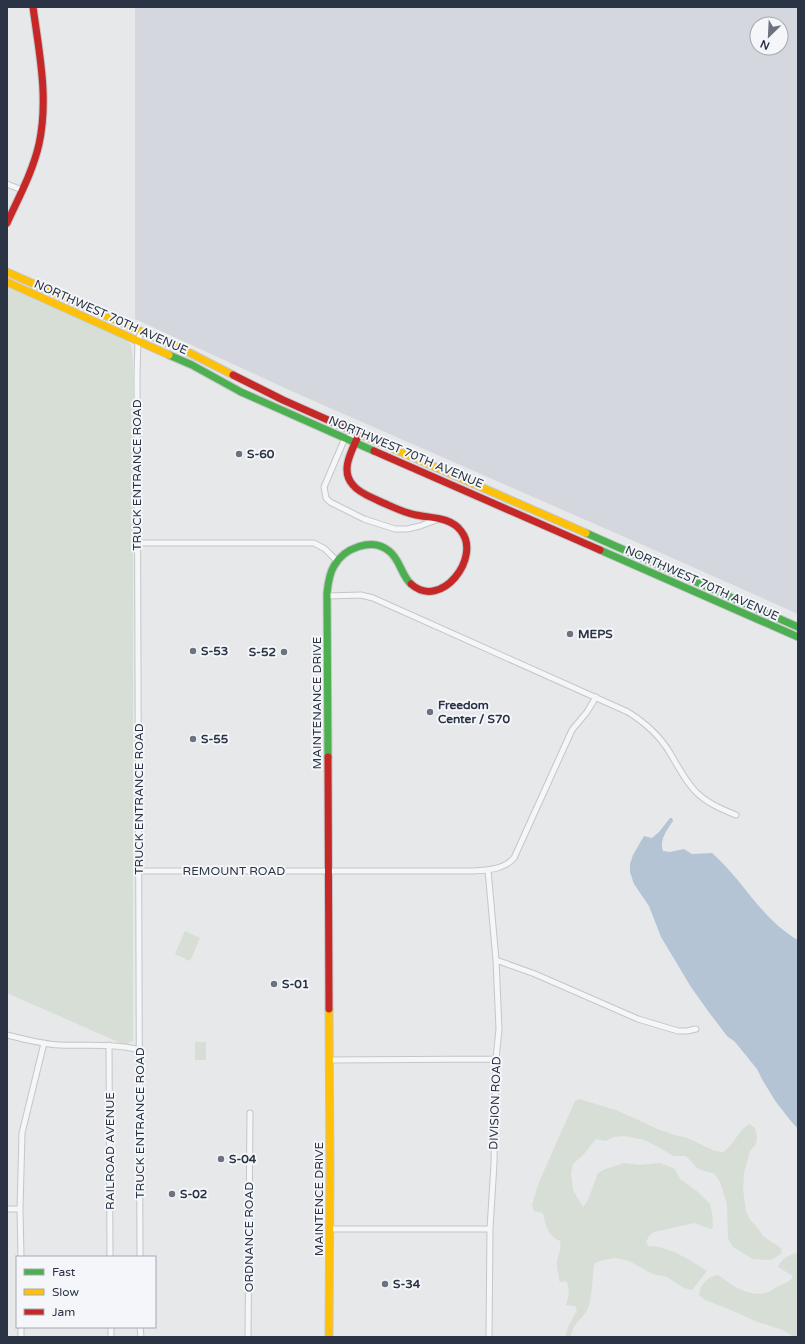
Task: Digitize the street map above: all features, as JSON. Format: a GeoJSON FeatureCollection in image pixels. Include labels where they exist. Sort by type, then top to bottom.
{"type":"FeatureCollection","features":[{"type":"Feature","properties":{"kind":"main road"},"geometry":{"type":"LineString","coordinates":[[7,223],[33,163],[39,144],[43,113],[44,90],[33,7]]}},
{"type":"Feature","properties":{"kind":"main road","name":"NORTHWEST 70TH AVENUE"},"geometry":{"type":"LineString","coordinates":[[7,272],[190,353],[257,388],[358,434],[596,537],[798,627]]}},
{"type":"Feature","properties":{"kind":"main road","name":"NORTHWEST 70TH AVENUE"},"geometry":{"type":"LineString","coordinates":[[7,282],[192,365],[242,392],[798,637]]}},
{"type":"Feature","properties":{"kind":"main road"},"geometry":{"type":"LineString","coordinates":[[337,561],[357,547],[371,544],[378,545],[390,551],[395,557],[406,580],[412,586],[428,591],[444,587],[456,577],[466,552],[462,531],[451,521],[440,518],[414,515],[360,491],[353,486],[347,474],[346,466],[358,434]]}},
{"type":"Feature","properties":{"kind":"main road","name":"MAINTENANCE DRIVE"},"geometry":{"type":"LineString","coordinates":[[329,1060],[327,596],[329,580],[337,561]]}},
{"type":"Feature","properties":{"kind":"main road","name":"MAINTENCE DRIVE"},"geometry":{"type":"LineString","coordinates":[[329,1060],[329,1337]]}},
{"type":"Feature","properties":{"kind":"street"},"geometry":{"type":"LineString","coordinates":[[7,184],[22,190]]}},
{"type":"Feature","properties":{"kind":"street"},"geometry":{"type":"LineString","coordinates":[[138,340],[141,332]]}},
{"type":"Feature","properties":{"kind":"street","name":"TRUCK ENTRANCE ROAD"},"geometry":{"type":"LineString","coordinates":[[138,340],[140,1256]]}},
{"type":"Feature","properties":{"kind":"street"},"geometry":{"type":"LineString","coordinates":[[358,434],[345,438],[324,487],[326,498],[330,502],[364,519],[396,529],[407,529],[420,526],[440,518]]}},
{"type":"Feature","properties":{"kind":"street"},"geometry":{"type":"LineString","coordinates":[[138,543],[314,542],[325,549],[337,561]]}},
{"type":"Feature","properties":{"kind":"street"},"geometry":{"type":"LineString","coordinates":[[327,596],[361,595],[373,598],[628,712],[636,717],[664,744],[685,778],[696,792],[713,804],[736,815]]}},
{"type":"Feature","properties":{"kind":"street","name":"REMOUNT ROAD"},"geometry":{"type":"LineString","coordinates":[[139,871],[488,870],[504,866],[514,858],[572,730],[587,712],[596,697]]}},
{"type":"Feature","properties":{"kind":"street","name":"DIVISION ROAD"},"geometry":{"type":"LineString","coordinates":[[488,870],[496,960],[499,1029],[496,1059],[494,1163],[490,1229],[489,1337]]}},
{"type":"Feature","properties":{"kind":"street"},"geometry":{"type":"LineString","coordinates":[[496,960],[535,974],[638,1019],[678,1031],[687,1031],[696,1028]]}},
{"type":"Feature","properties":{"kind":"street"},"geometry":{"type":"LineString","coordinates":[[7,1035],[59,1045],[110,1045],[140,1050]]}},
{"type":"Feature","properties":{"kind":"street"},"geometry":{"type":"LineString","coordinates":[[21,1256],[20,1209],[22,1133],[44,1043]]}},
{"type":"Feature","properties":{"kind":"street","name":"RAILROAD AVENUE"},"geometry":{"type":"LineString","coordinates":[[110,1045],[110,1256]]}},
{"type":"Feature","properties":{"kind":"street"},"geometry":{"type":"LineString","coordinates":[[329,1060],[496,1059]]}},
{"type":"Feature","properties":{"kind":"street","name":"ORDNANCE ROAD"},"geometry":{"type":"LineString","coordinates":[[248,1337],[250,1113]]}},
{"type":"Feature","properties":{"kind":"street"},"geometry":{"type":"LineString","coordinates":[[7,1209],[20,1209]]}},
{"type":"Feature","properties":{"kind":"street"},"geometry":{"type":"LineString","coordinates":[[330,1229],[490,1229]]}},
{"type":"Feature","properties":{"kind":"shaded area"},"geometry":{"type":"Polygon","coordinates":[[[135,7],[798,7],[798,614],[298,394],[135,319],[135,7]]]}},
{"type":"Feature","properties":{"kind":"shaded area"},"geometry":{"type":"Polygon","coordinates":[[[7,287],[126,340],[131,345],[133,362],[133,1041],[125,1045],[7,993],[7,287]]]}},
{"type":"Feature","properties":{"kind":"shaded area"},"geometry":{"type":"Polygon","coordinates":[[[185,931],[200,938],[190,961],[175,954],[185,931]]]}},
{"type":"Feature","properties":{"kind":"shaded area"},"geometry":{"type":"Polygon","coordinates":[[[195,1042],[206,1042],[206,1060],[195,1060],[195,1042]]]}},
{"type":"Feature","properties":{"kind":"shaded area"},"geometry":{"type":"Polygon","coordinates":[[[579,1099],[616,1110],[660,1130],[685,1137],[715,1151],[723,1152],[727,1149],[742,1130],[749,1124],[755,1128],[757,1136],[756,1144],[750,1151],[744,1173],[743,1189],[746,1212],[762,1235],[781,1248],[782,1253],[773,1259],[753,1259],[733,1247],[728,1238],[727,1204],[720,1182],[715,1174],[698,1169],[686,1156],[674,1156],[645,1140],[624,1136],[614,1137],[606,1141],[596,1139],[583,1155],[573,1164],[571,1173],[573,1190],[583,1207],[588,1200],[598,1173],[605,1169],[624,1163],[639,1165],[660,1163],[675,1169],[680,1179],[698,1192],[710,1204],[713,1227],[711,1229],[694,1223],[685,1225],[654,1232],[649,1236],[646,1242],[648,1246],[664,1248],[679,1254],[707,1271],[692,1290],[684,1288],[667,1277],[653,1274],[629,1261],[614,1258],[599,1261],[594,1264],[592,1292],[588,1308],[574,1327],[571,1337],[565,1337],[568,1327],[577,1310],[575,1306],[566,1305],[569,1293],[568,1284],[566,1281],[559,1281],[557,1258],[560,1249],[560,1241],[550,1234],[545,1223],[543,1213],[534,1211],[532,1205],[539,1182],[575,1101],[579,1099]]]}},
{"type":"Feature","properties":{"kind":"shaded area"},"geometry":{"type":"Polygon","coordinates":[[[798,1252],[798,1337],[794,1337],[783,1330],[755,1321],[705,1300],[699,1295],[705,1282],[711,1277],[718,1275],[746,1292],[758,1294],[769,1292],[791,1280],[793,1276],[778,1267],[783,1259],[798,1252]]]}},
{"type":"Feature","properties":{"kind":"water"},"geometry":{"type":"Polygon","coordinates":[[[670,818],[672,818],[673,821],[663,839],[663,851],[670,852],[684,849],[692,854],[712,853],[733,875],[763,911],[785,932],[798,940],[798,1129],[776,1102],[757,1069],[735,1042],[727,1036],[691,987],[661,937],[649,906],[634,884],[630,872],[630,864],[633,855],[644,836],[652,838],[670,818]]]}},
{"type":"Feature","properties":{"kind":"traffic: fast"},"geometry":{"type":"LineString","coordinates":[[169,355],[192,365],[241,392],[374,451]]}},
{"type":"Feature","properties":{"kind":"traffic: fast"},"geometry":{"type":"LineString","coordinates":[[586,533],[798,627]]}},
{"type":"Feature","properties":{"kind":"traffic: fast"},"geometry":{"type":"LineString","coordinates":[[328,757],[327,593],[332,569],[344,554],[351,550],[359,546],[375,545],[382,547],[393,554],[411,584]]}},
{"type":"Feature","properties":{"kind":"traffic: fast"},"geometry":{"type":"LineString","coordinates":[[600,550],[798,637]]}},
{"type":"Feature","properties":{"kind":"traffic: slow"},"geometry":{"type":"LineString","coordinates":[[7,272],[190,353],[233,375]]}},
{"type":"Feature","properties":{"kind":"traffic: slow"},"geometry":{"type":"LineString","coordinates":[[7,282],[169,355]]}},
{"type":"Feature","properties":{"kind":"traffic: slow"},"geometry":{"type":"LineString","coordinates":[[355,432],[586,533]]}},
{"type":"Feature","properties":{"kind":"traffic: slow"},"geometry":{"type":"LineString","coordinates":[[329,1009],[329,1337]]}},
{"type":"Feature","properties":{"kind":"traffic: jam"},"geometry":{"type":"LineString","coordinates":[[7,223],[33,164],[42,127],[42,75],[33,7]]}},
{"type":"Feature","properties":{"kind":"traffic: jam"},"geometry":{"type":"LineString","coordinates":[[233,375],[283,400],[355,432]]}},
{"type":"Feature","properties":{"kind":"traffic: jam"},"geometry":{"type":"LineString","coordinates":[[359,434],[347,466],[347,473],[353,485],[362,493],[402,511],[452,523],[461,531],[466,542],[466,554],[462,566],[455,577],[446,586],[434,591],[423,591],[411,584]]}},
{"type":"Feature","properties":{"kind":"traffic: jam"},"geometry":{"type":"LineString","coordinates":[[374,451],[600,550]]}},
{"type":"Feature","properties":{"kind":"traffic: jam"},"geometry":{"type":"LineString","coordinates":[[328,757],[329,1009]]}},
{"type":"Feature","properties":{"kind":"place","name":"S-60"},"geometry":{"type":"Point","coordinates":[239,454]}},
{"type":"Feature","properties":{"kind":"place","name":"MEPS"},"geometry":{"type":"Point","coordinates":[570,634]}},
{"type":"Feature","properties":{"kind":"place","name":"S-53"},"geometry":{"type":"Point","coordinates":[193,651]}},
{"type":"Feature","properties":{"kind":"place","name":"S-52"},"geometry":{"type":"Point","coordinates":[284,652]}},
{"type":"Feature","properties":{"kind":"place","name":"Freedom Center / S70"},"geometry":{"type":"Point","coordinates":[430,712]}},
{"type":"Feature","properties":{"kind":"place","name":"S-55"},"geometry":{"type":"Point","coordinates":[193,739]}},
{"type":"Feature","properties":{"kind":"place","name":"S-01"},"geometry":{"type":"Point","coordinates":[274,984]}},
{"type":"Feature","properties":{"kind":"place","name":"S-04"},"geometry":{"type":"Point","coordinates":[221,1159]}},
{"type":"Feature","properties":{"kind":"place","name":"S-02"},"geometry":{"type":"Point","coordinates":[172,1194]}},
{"type":"Feature","properties":{"kind":"place","name":"S-34"},"geometry":{"type":"Point","coordinates":[385,1284]}}]}
